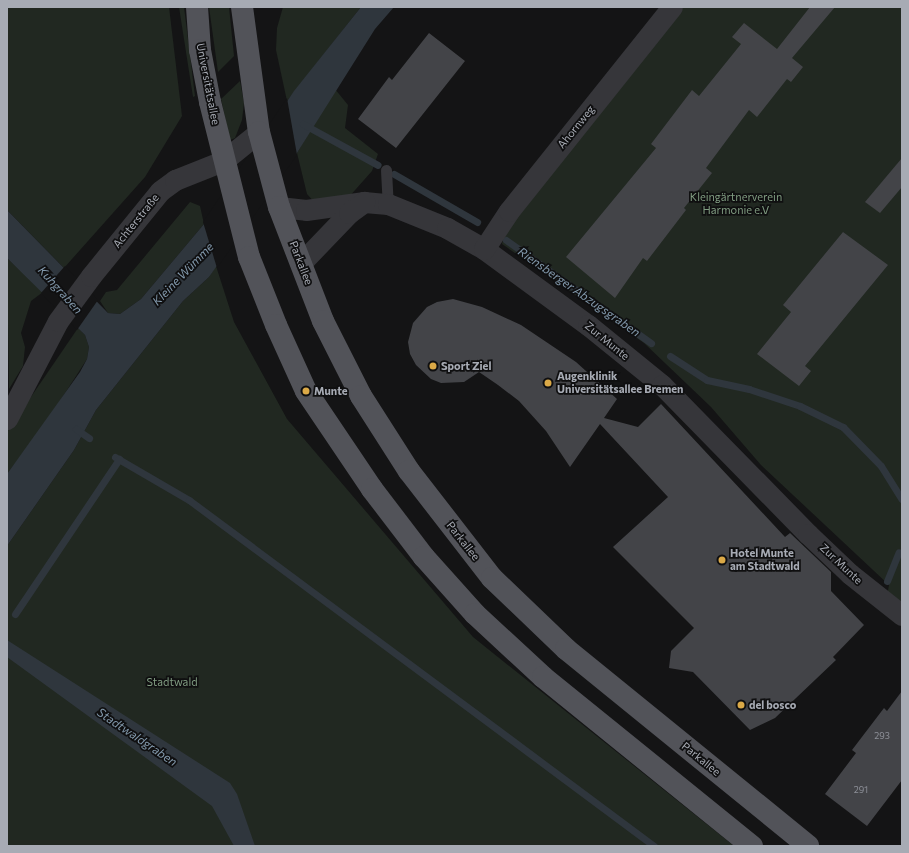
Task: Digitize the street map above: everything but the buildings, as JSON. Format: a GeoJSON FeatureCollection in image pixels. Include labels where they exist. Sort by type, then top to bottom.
{"type":"FeatureCollection","features":[{"type":"Feature","properties":{"kind":"main road","name":"Universitätsallee"},"geometry":{"type":"LineString","coordinates":[[197,7],[200,50],[225,169]]}},
{"type":"Feature","properties":{"kind":"main road"},"geometry":{"type":"LineString","coordinates":[[242,7],[258,132]]}},
{"type":"Feature","properties":{"kind":"main road","name":"Parkallee"},"geometry":{"type":"LineString","coordinates":[[258,132],[279,207],[323,321],[361,396],[409,471],[492,578],[566,649],[808,846]]}},
{"type":"Feature","properties":{"kind":"main road"},"geometry":{"type":"LineString","coordinates":[[225,169],[249,257],[276,325],[306,391],[372,489],[424,557],[475,614],[543,678],[752,846]]}},
{"type":"Feature","properties":{"kind":"street","name":"Ahornweg"},"geometry":{"type":"LineString","coordinates":[[484,250],[509,211],[672,7]]}},
{"type":"Feature","properties":{"kind":"street","name":"Achterstraße"},"geometry":{"type":"LineString","coordinates":[[7,419],[23,392],[44,346],[58,321],[91,276],[160,191],[175,180],[225,169],[258,132]]}},
{"type":"Feature","properties":{"kind":"street","name":"Zur Munte"},"geometry":{"type":"LineString","coordinates":[[279,207],[306,210],[364,202],[388,204],[447,228],[484,250],[588,325],[662,384],[835,559],[902,615]]}},
{"type":"Feature","properties":{"kind":"street"},"geometry":{"type":"LineString","coordinates":[[301,263],[349,213],[364,202]]}},
{"type":"Feature","properties":{"kind":"lane"},"geometry":{"type":"LineString","coordinates":[[386,170],[388,204]]}},
{"type":"Feature","properties":{"kind":"green space"},"geometry":{"type":"Polygon","coordinates":[[[7,7],[169,7],[182,116],[145,177],[64,268],[7,210],[7,7]]]}},
{"type":"Feature","properties":{"kind":"green space"},"geometry":{"type":"Polygon","coordinates":[[[179,7],[184,7],[195,96],[193,97],[179,7]]]}},
{"type":"Feature","properties":{"kind":"green space"},"geometry":{"type":"Polygon","coordinates":[[[209,7],[229,7],[234,56],[218,72],[209,7]]]}},
{"type":"Feature","properties":{"kind":"green space"},"geometry":{"type":"Polygon","coordinates":[[[283,7],[361,7],[287,101],[276,50],[277,28],[283,7]]]}},
{"type":"Feature","properties":{"kind":"green space","name":"Kleingärtnerverein Harmonie e.V"},"geometry":{"type":"Polygon","coordinates":[[[680,7],[902,7],[902,605],[887,596],[889,585],[761,465],[711,407],[644,343],[502,244],[505,231],[680,7]]]}},
{"type":"Feature","properties":{"kind":"green space"},"geometry":{"type":"Polygon","coordinates":[[[240,81],[244,103],[242,120],[235,138],[230,140],[221,99],[240,81]]]}},
{"type":"Feature","properties":{"kind":"green space"},"geometry":{"type":"Polygon","coordinates":[[[335,89],[348,105],[345,128],[378,154],[372,171],[348,198],[316,204],[307,194],[297,153],[335,89]]]}},
{"type":"Feature","properties":{"kind":"green space"},"geometry":{"type":"Polygon","coordinates":[[[190,202],[200,206],[204,224],[141,299],[120,314],[108,313],[100,301],[106,292],[117,290],[190,202]]]}},
{"type":"Feature","properties":{"kind":"green space"},"geometry":{"type":"Polygon","coordinates":[[[7,258],[43,292],[31,301],[21,333],[25,347],[23,366],[9,389],[7,258]]]}},
{"type":"Feature","properties":{"kind":"green space","name":"Stadtwald"},"geometry":{"type":"Polygon","coordinates":[[[216,266],[234,322],[287,419],[473,637],[734,846],[7,846],[7,546],[74,450],[96,410],[183,301],[209,277],[216,266]]]}},
{"type":"Feature","properties":{"kind":"green space"},"geometry":{"type":"Polygon","coordinates":[[[78,328],[85,335],[89,347],[87,359],[47,421],[7,474],[7,432],[78,328]]]}},
{"type":"Feature","properties":{"kind":"water"},"geometry":{"type":"Polygon","coordinates":[[[361,7],[394,7],[375,29],[297,153],[209,277],[183,301],[96,410],[74,450],[7,546],[7,474],[80,372],[87,359],[89,347],[85,335],[7,258],[7,210],[108,313],[120,314],[141,299],[204,224],[294,91],[361,7]]]}},
{"type":"Feature","properties":{"kind":"water","name":"Stadtwaldgraben"},"geometry":{"type":"Polygon","coordinates":[[[7,640],[230,783],[237,794],[255,846],[234,846],[212,806],[7,657],[7,640]]]}},
{"type":"Feature","properties":{"kind":"pier"},"geometry":{"type":"Polygon","coordinates":[[[287,98],[297,155],[217,268],[203,222],[287,98]]]}},
{"type":"Feature","properties":{"kind":"pier"},"geometry":{"type":"Polygon","coordinates":[[[65,266],[98,300],[77,330],[41,293],[65,266]]]}},
{"type":"Feature","properties":{"kind":"waterway","name":"Riensberger Abzugsgraben"},"geometry":{"type":"LineString","coordinates":[[303,124],[378,165]]}},
{"type":"Feature","properties":{"kind":"waterway","name":"Riensberger Abzugsgraben"},"geometry":{"type":"LineString","coordinates":[[394,174],[477,222]]}},
{"type":"Feature","properties":{"kind":"waterway","name":"Riensberger Abzugsgraben"},"geometry":{"type":"LineString","coordinates":[[506,240],[651,343]]}},
{"type":"Feature","properties":{"kind":"waterway","name":"Riensberger Abzugsgraben"},"geometry":{"type":"LineString","coordinates":[[670,356],[707,380],[749,389],[800,406],[843,427],[881,466],[902,499]]}},
{"type":"Feature","properties":{"kind":"waterway"},"geometry":{"type":"LineString","coordinates":[[76,429],[89,438]]}},
{"type":"Feature","properties":{"kind":"waterway"},"geometry":{"type":"LineString","coordinates":[[115,457],[189,500],[654,846]]}},
{"type":"Feature","properties":{"kind":"waterway"},"geometry":{"type":"LineString","coordinates":[[15,614],[119,459]]}},
{"type":"Feature","properties":{"kind":"waterway","name":"Riensberger Abzugsgraben"},"geometry":{"type":"LineString","coordinates":[[887,581],[899,552]]}},
{"type":"Feature","properties":{"kind":"place","name":"Sport Ziel"},"geometry":{"type":"Point","coordinates":[433,366]}},
{"type":"Feature","properties":{"kind":"place","name":"Augenklinik Universitätsallee Bremen"},"geometry":{"type":"Point","coordinates":[548,383]}},
{"type":"Feature","properties":{"kind":"place","name":"Munte"},"geometry":{"type":"Point","coordinates":[306,391]}},
{"type":"Feature","properties":{"kind":"place","name":"Hotel Munte am Stadtwald"},"geometry":{"type":"Point","coordinates":[722,560]}},
{"type":"Feature","properties":{"kind":"place","name":"del bosco"},"geometry":{"type":"Point","coordinates":[741,705]}},
{"type":"Feature","properties":{"kind":"water label","name":"Kleine Wümme"},"geometry":{"type":"Point","coordinates":[183,274]}},
{"type":"Feature","properties":{"kind":"water label","name":"Kuhgraben"},"geometry":{"type":"Point","coordinates":[60,290]}}]}
